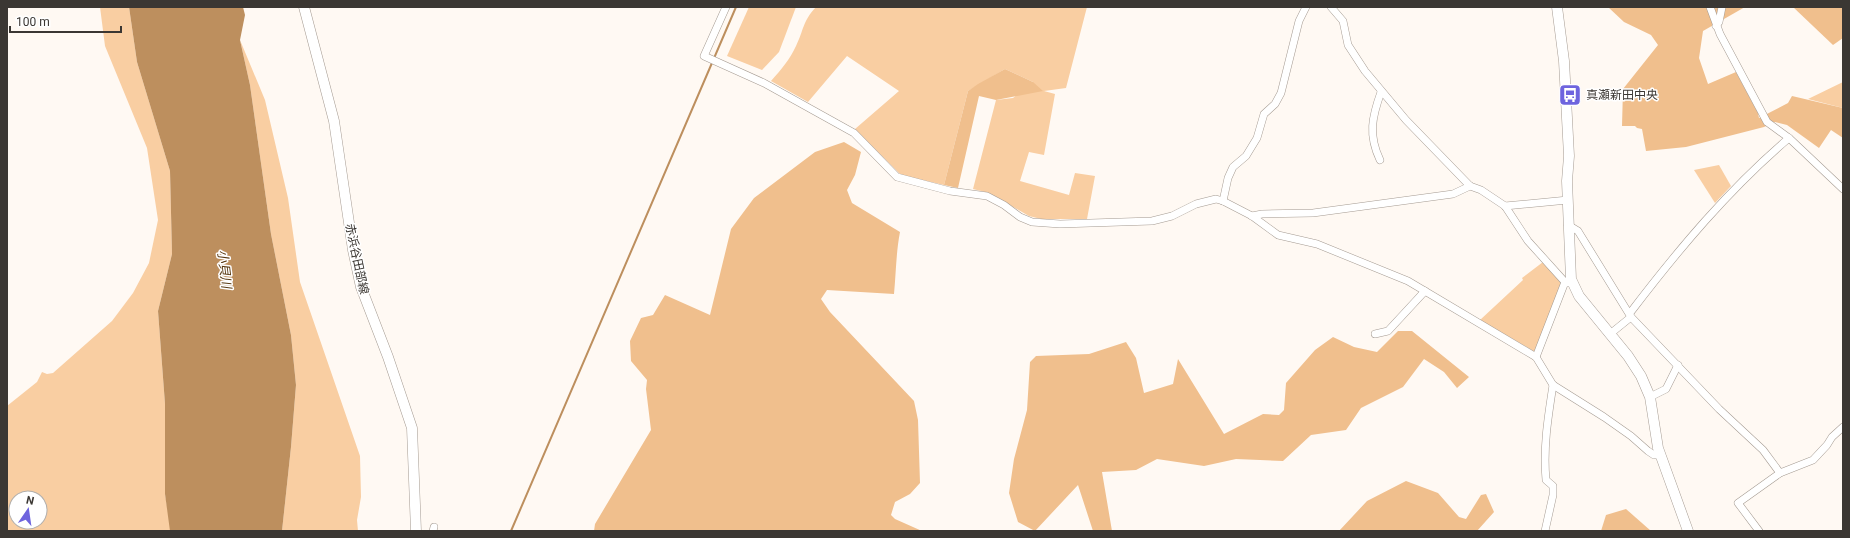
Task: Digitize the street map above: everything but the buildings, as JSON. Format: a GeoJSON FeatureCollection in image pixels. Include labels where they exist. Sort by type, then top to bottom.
{"type":"FeatureCollection","features":[{"type":"Feature","properties":{"kind":"street","name":"赤浜谷田部線"},"geometry":{"type":"LineString","coordinates":[[304,7],[334,121],[353,250],[361,287],[388,357],[412,428],[416,531]]}},
{"type":"Feature","properties":{"kind":"street"},"geometry":{"type":"LineString","coordinates":[[726,7],[704,56],[764,83],[854,133],[897,178],[950,191],[987,196],[999,202],[1020,217],[1032,222],[1044,224],[1152,221],[1172,216],[1196,204],[1216,199],[1223,200],[1252,216],[1278,235],[1317,244],[1408,281],[1536,357],[1553,385],[1604,417],[1631,436],[1648,451],[1660,455]]}},
{"type":"Feature","properties":{"kind":"street"},"geometry":{"type":"LineString","coordinates":[[1223,200],[1228,178],[1233,168],[1246,156],[1257,138],[1264,114],[1275,104],[1281,93],[1299,21],[1306,7]]}},
{"type":"Feature","properties":{"kind":"street"},"geometry":{"type":"LineString","coordinates":[[1332,7],[1343,21],[1348,45],[1381,92],[1470,186],[1481,190],[1505,206],[1528,241],[1579,296],[1610,334],[1641,376],[1650,397],[1655,436],[1660,455],[1688,531]]}},
{"type":"Feature","properties":{"kind":"street"},"geometry":{"type":"LineString","coordinates":[[1536,357],[1568,283],[1569,156],[1564,61],[1557,7]]}},
{"type":"Feature","properties":{"kind":"street"},"geometry":{"type":"LineString","coordinates":[[1710,7],[1716,26],[1767,122],[1789,138],[1843,189]]}},
{"type":"Feature","properties":{"kind":"street"},"geometry":{"type":"LineString","coordinates":[[1716,26],[1720,22],[1722,7]]}},
{"type":"Feature","properties":{"kind":"street"},"geometry":{"type":"LineString","coordinates":[[1380,160],[1374,148],[1372,132],[1374,113],[1381,92]]}},
{"type":"Feature","properties":{"kind":"street"},"geometry":{"type":"LineString","coordinates":[[1610,334],[1631,315],[1660,274],[1707,218],[1757,166],[1789,138]]}},
{"type":"Feature","properties":{"kind":"street"},"geometry":{"type":"LineString","coordinates":[[1252,216],[1262,214],[1314,213],[1453,194],[1470,186]]}},
{"type":"Feature","properties":{"kind":"street"},"geometry":{"type":"LineString","coordinates":[[1505,206],[1568,200]]}},
{"type":"Feature","properties":{"kind":"street"},"geometry":{"type":"LineString","coordinates":[[1568,226],[1578,231],[1631,315],[1719,409],[1762,450],[1780,473]]}},
{"type":"Feature","properties":{"kind":"street"},"geometry":{"type":"LineString","coordinates":[[1375,334],[1388,331],[1425,291]]}},
{"type":"Feature","properties":{"kind":"street"},"geometry":{"type":"LineString","coordinates":[[1650,397],[1666,389],[1678,364]]}},
{"type":"Feature","properties":{"kind":"street"},"geometry":{"type":"LineString","coordinates":[[1546,531],[1553,495],[1553,486],[1546,480],[1545,468],[1546,429],[1553,385]]}},
{"type":"Feature","properties":{"kind":"street"},"geometry":{"type":"LineString","coordinates":[[1759,531],[1738,503],[1780,473],[1813,460],[1827,445],[1832,437],[1843,427]]}},
{"type":"Feature","properties":{"kind":"shaded area"},"geometry":{"type":"Polygon","coordinates":[[[100,7],[129,7],[137,62],[170,171],[172,254],[158,311],[165,404],[165,494],[171,529],[170,531],[7,531],[7,406],[37,382],[42,372],[47,374],[53,373],[112,321],[133,293],[149,263],[158,220],[147,148],[105,46],[100,7]]]}},
{"type":"Feature","properties":{"kind":"shaded area"},"geometry":{"type":"Polygon","coordinates":[[[749,7],[796,7],[779,52],[762,70],[727,56],[749,7]]]}},
{"type":"Feature","properties":{"kind":"shaded area"},"geometry":{"type":"Polygon","coordinates":[[[816,7],[1087,7],[1066,88],[1044,91],[1055,94],[1044,155],[1029,152],[1020,181],[1069,195],[1075,173],[1095,176],[1087,219],[1041,219],[1029,216],[989,193],[973,189],[996,100],[1013,98],[1033,82],[1005,69],[968,91],[944,185],[901,175],[855,129],[899,91],[847,56],[808,102],[771,81],[782,69],[791,55],[811,12],[816,7]]]}},
{"type":"Feature","properties":{"kind":"shaded area"},"geometry":{"type":"Polygon","coordinates":[[[1608,7],[1745,7],[1703,31],[1699,58],[1708,84],[1736,72],[1758,113],[1759,118],[1788,103],[1792,96],[1843,108],[1843,138],[1831,130],[1819,148],[1787,125],[1775,122],[1764,127],[1686,147],[1646,151],[1642,129],[1635,126],[1622,126],[1623,89],[1658,45],[1651,35],[1624,22],[1608,7]]]}},
{"type":"Feature","properties":{"kind":"shaded area"},"geometry":{"type":"Polygon","coordinates":[[[1793,7],[1843,7],[1843,38],[1833,45],[1793,7]]]}},
{"type":"Feature","properties":{"kind":"shaded area"},"geometry":{"type":"Polygon","coordinates":[[[240,40],[265,100],[288,198],[300,282],[360,456],[361,497],[357,520],[358,531],[282,531],[296,385],[291,335],[271,234],[250,85],[240,40]]]}},
{"type":"Feature","properties":{"kind":"shaded area"},"geometry":{"type":"Polygon","coordinates":[[[1005,69],[1033,82],[1043,91],[996,100],[979,96],[958,188],[944,185],[968,91],[1005,69]]]}},
{"type":"Feature","properties":{"kind":"shaded area"},"geometry":{"type":"Polygon","coordinates":[[[1843,82],[1843,108],[1808,99],[1843,82]]]}},
{"type":"Feature","properties":{"kind":"shaded area"},"geometry":{"type":"Polygon","coordinates":[[[844,142],[861,152],[855,175],[847,190],[852,203],[900,232],[894,294],[827,290],[821,299],[830,312],[914,401],[918,420],[920,483],[910,494],[895,502],[891,515],[895,519],[922,531],[594,531],[595,524],[651,430],[646,389],[647,380],[631,361],[630,341],[641,318],[653,315],[665,295],[710,315],[731,229],[754,198],[815,152],[844,142]]]}},
{"type":"Feature","properties":{"kind":"shaded area"},"geometry":{"type":"Polygon","coordinates":[[[1719,165],[1731,186],[1715,203],[1694,170],[1719,165]]]}},
{"type":"Feature","properties":{"kind":"shaded area"},"geometry":{"type":"Polygon","coordinates":[[[1543,262],[1560,281],[1561,287],[1535,352],[1480,320],[1523,280],[1522,278],[1543,262]]]}},
{"type":"Feature","properties":{"kind":"shaded area"},"geometry":{"type":"Polygon","coordinates":[[[1398,331],[1412,331],[1469,377],[1457,388],[1444,372],[1424,359],[1403,387],[1361,408],[1346,430],[1311,435],[1283,461],[1236,459],[1204,466],[1157,459],[1136,470],[1102,472],[1112,531],[1093,531],[1078,485],[1035,531],[1018,522],[1009,493],[1014,459],[1027,410],[1030,362],[1036,356],[1089,354],[1126,342],[1136,358],[1144,393],[1173,384],[1178,359],[1224,434],[1263,414],[1279,415],[1284,410],[1286,383],[1315,350],[1333,337],[1354,347],[1377,352],[1398,331]]]}},
{"type":"Feature","properties":{"kind":"shaded area"},"geometry":{"type":"Polygon","coordinates":[[[1406,481],[1438,493],[1459,517],[1466,519],[1481,495],[1486,494],[1494,512],[1477,531],[1339,531],[1367,501],[1406,481]]]}},
{"type":"Feature","properties":{"kind":"shaded area"},"geometry":{"type":"Polygon","coordinates":[[[1626,509],[1651,531],[1601,531],[1606,515],[1626,509]]]}},
{"type":"Feature","properties":{"kind":"water","name":"小貝川"},"geometry":{"type":"Polygon","coordinates":[[[129,7],[243,7],[245,15],[240,40],[250,85],[271,234],[291,335],[296,385],[282,531],[170,531],[165,494],[165,404],[158,311],[172,254],[170,171],[137,62],[129,7]]]}},
{"type":"Feature","properties":{"kind":"waterway"},"geometry":{"type":"LineString","coordinates":[[511,531],[736,7]]}},
{"type":"Feature","properties":{"kind":"place","name":"真瀬新田中央"},"geometry":{"type":"Point","coordinates":[1570,95]}}]}
